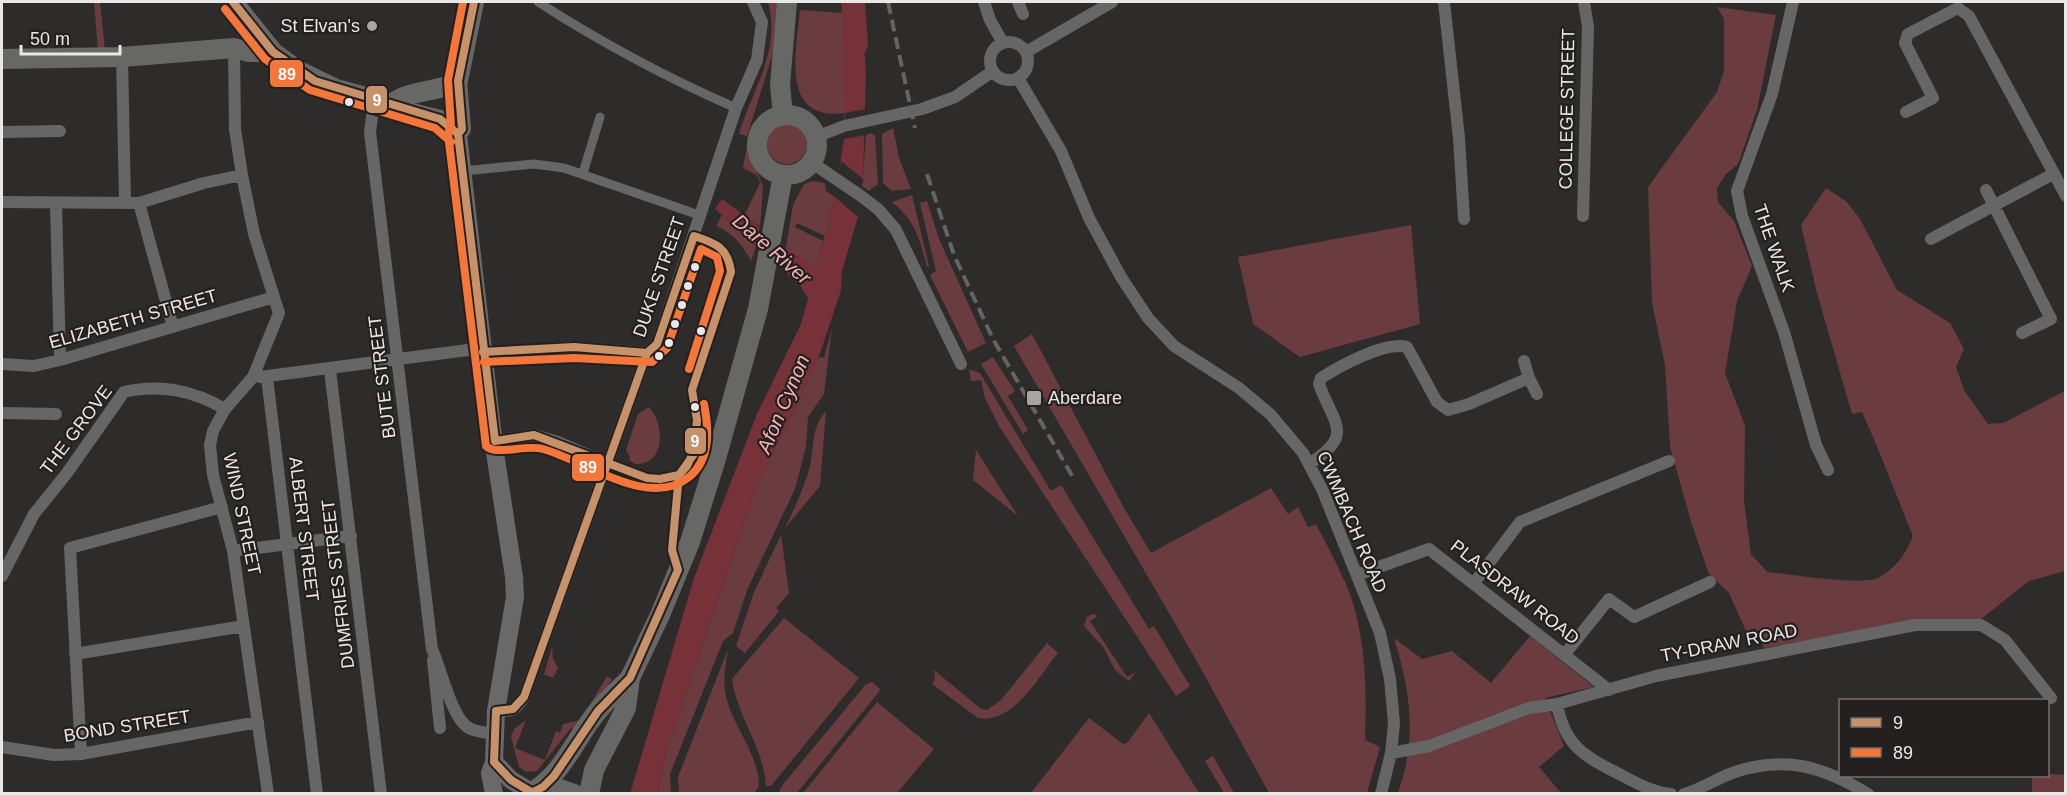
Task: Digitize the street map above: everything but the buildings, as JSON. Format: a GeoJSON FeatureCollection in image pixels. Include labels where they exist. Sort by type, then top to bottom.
{"type":"FeatureCollection","features":[{"type":"Feature","properties":{"kind":"main road"},"geometry":{"type":"LineString","coordinates":[[233,2],[273,52],[315,81],[400,109],[440,119],[458,134],[483,352],[514,587],[496,711],[494,762],[490,773],[494,794]]}},
{"type":"Feature","properties":{"kind":"main road"},"geometry":{"type":"LineString","coordinates":[[458,134],[462,129],[458,81],[474,2]]}},
{"type":"Feature","properties":{"kind":"main road"},"geometry":{"type":"LineString","coordinates":[[783,115],[780,85],[787,2]]}},
{"type":"Feature","properties":{"kind":"main road"},"geometry":{"type":"LineString","coordinates":[[234,48],[237,37],[249,20]]}},
{"type":"Feature","properties":{"kind":"main road"},"geometry":{"type":"LineString","coordinates":[[2,59],[122,57],[234,48],[248,52],[273,52]]}},
{"type":"Feature","properties":{"kind":"main road"},"geometry":{"type":"LineString","coordinates":[[383,102],[448,88],[458,81]]}},
{"type":"Feature","properties":{"kind":"main road"},"geometry":{"type":"LineString","coordinates":[[783,115],[792,115],[807,123],[816,137],[817,146],[811,162],[799,173],[783,175],[766,167],[757,150],[760,131],[774,118],[783,115]]}},
{"type":"Feature","properties":{"kind":"main road"},"geometry":{"type":"LineString","coordinates":[[589,794],[594,770],[626,708],[630,678],[660,615],[693,531],[758,309],[783,175]]}},
{"type":"Feature","properties":{"kind":"main road"},"geometry":{"type":"LineString","coordinates":[[534,791],[554,776],[598,711],[630,678]]}},
{"type":"Feature","properties":{"kind":"main road"},"geometry":{"type":"LineString","coordinates":[[494,762],[511,780],[534,791],[557,788],[573,794]]}},
{"type":"Feature","properties":{"kind":"street"},"geometry":{"type":"LineString","coordinates":[[538,2],[611,47],[684,85],[736,108]]}},
{"type":"Feature","properties":{"kind":"street","name":"DUKE STREET"},"geometry":{"type":"LineString","coordinates":[[496,711],[509,712],[517,708],[524,697],[647,353],[657,344],[736,108],[757,60],[762,22],[753,2]]}},
{"type":"Feature","properties":{"kind":"street"},"geometry":{"type":"LineString","coordinates":[[984,2],[990,20],[1003,42]]}},
{"type":"Feature","properties":{"kind":"street"},"geometry":{"type":"LineString","coordinates":[[1018,2],[1023,14]]}},
{"type":"Feature","properties":{"kind":"street"},"geometry":{"type":"LineString","coordinates":[[1026,52],[1112,2]]}},
{"type":"Feature","properties":{"kind":"street"},"geometry":{"type":"LineString","coordinates":[[1444,2],[1459,138],[1464,219]]}},
{"type":"Feature","properties":{"kind":"street","name":"COLLEGE STREET"},"geometry":{"type":"LineString","coordinates":[[1583,216],[1588,27],[1584,2]]}},
{"type":"Feature","properties":{"kind":"street","name":"THE WALK"},"geometry":{"type":"LineString","coordinates":[[1793,2],[1772,94],[1737,191],[1742,216],[1784,332],[1816,445],[1828,470]]}},
{"type":"Feature","properties":{"kind":"street"},"geometry":{"type":"LineString","coordinates":[[1906,112],[1933,98],[1905,43],[1908,34],[1956,5],[1969,16],[2066,196]]}},
{"type":"Feature","properties":{"kind":"street"},"geometry":{"type":"LineString","coordinates":[[993,71],[991,54],[1003,42],[1014,42],[1026,52]]}},
{"type":"Feature","properties":{"kind":"street","name":"WIND STREET"},"geometry":{"type":"LineString","coordinates":[[234,48],[235,129],[242,175],[254,234],[279,313],[253,376],[225,409],[213,430],[210,445],[213,475],[233,551],[268,794]]}},
{"type":"Feature","properties":{"kind":"street"},"geometry":{"type":"LineString","coordinates":[[993,71],[1007,80],[1018,78],[1026,69],[1026,52]]}},
{"type":"Feature","properties":{"kind":"street"},"geometry":{"type":"LineString","coordinates":[[122,57],[125,203]]}},
{"type":"Feature","properties":{"kind":"street"},"geometry":{"type":"LineString","coordinates":[[816,137],[844,126],[922,109],[955,97],[993,71]]}},
{"type":"Feature","properties":{"kind":"street","name":"CWMBACH ROAD"},"geometry":{"type":"LineString","coordinates":[[1018,78],[1072,172],[1100,237],[1148,318],[1174,346],[1239,388],[1271,416],[1303,453],[1322,489],[1380,633],[1390,679],[1394,723],[1391,753],[1381,794]]}},
{"type":"Feature","properties":{"kind":"street","name":"BUTE STREET"},"geometry":{"type":"LineString","coordinates":[[383,102],[370,132],[440,728]]}},
{"type":"Feature","properties":{"kind":"street"},"geometry":{"type":"LineString","coordinates":[[583,173],[600,117]]}},
{"type":"Feature","properties":{"kind":"street"},"geometry":{"type":"LineString","coordinates":[[2,132],[60,131]]}},
{"type":"Feature","properties":{"kind":"street"},"geometry":{"type":"LineString","coordinates":[[811,162],[861,196],[886,218],[900,236],[961,364]]}},
{"type":"Feature","properties":{"kind":"street"},"geometry":{"type":"LineString","coordinates":[[463,171],[534,164],[583,173],[699,216]]}},
{"type":"Feature","properties":{"kind":"street"},"geometry":{"type":"LineString","coordinates":[[1931,239],[2053,174]]}},
{"type":"Feature","properties":{"kind":"street"},"geometry":{"type":"LineString","coordinates":[[2,202],[139,203],[204,183],[242,175]]}},
{"type":"Feature","properties":{"kind":"street"},"geometry":{"type":"LineString","coordinates":[[1986,190],[2051,319],[2022,333]]}},
{"type":"Feature","properties":{"kind":"street"},"geometry":{"type":"LineString","coordinates":[[56,203],[60,360]]}},
{"type":"Feature","properties":{"kind":"street"},"geometry":{"type":"LineString","coordinates":[[139,203],[174,327]]}},
{"type":"Feature","properties":{"kind":"street","name":"ELIZABETH STREET"},"geometry":{"type":"LineString","coordinates":[[2,364],[33,366],[60,360],[274,297]]}},
{"type":"Feature","properties":{"kind":"street"},"geometry":{"type":"LineString","coordinates":[[1309,464],[1328,452],[1337,440],[1338,424],[1318,384],[1320,378],[1361,357],[1398,345],[1407,347],[1437,402],[1448,410],[1469,404],[1529,378]]}},
{"type":"Feature","properties":{"kind":"street"},"geometry":{"type":"LineString","coordinates":[[253,376],[267,377],[330,370],[468,350],[483,352],[574,347],[647,353]]}},
{"type":"Feature","properties":{"kind":"street"},"geometry":{"type":"LineString","coordinates":[[1524,361],[1537,394]]}},
{"type":"Feature","properties":{"kind":"street","name":"DUMFRIES STREET"},"geometry":{"type":"LineString","coordinates":[[330,370],[381,794]]}},
{"type":"Feature","properties":{"kind":"street","name":"ALBERT STREET"},"geometry":{"type":"LineString","coordinates":[[267,377],[317,794]]}},
{"type":"Feature","properties":{"kind":"street","name":"THE GROVE"},"geometry":{"type":"LineString","coordinates":[[2,576],[34,514],[67,473],[124,392],[137,389],[181,390],[201,395],[225,409]]}},
{"type":"Feature","properties":{"kind":"street"},"geometry":{"type":"LineString","coordinates":[[2,413],[56,414]]}},
{"type":"Feature","properties":{"kind":"street"},"geometry":{"type":"LineString","coordinates":[[495,441],[534,435],[558,442],[608,464]]}},
{"type":"Feature","properties":{"kind":"street"},"geometry":{"type":"LineString","coordinates":[[1474,583],[1520,522],[1669,461]]}},
{"type":"Feature","properties":{"kind":"street"},"geometry":{"type":"LineString","coordinates":[[81,754],[70,548],[222,507]]}},
{"type":"Feature","properties":{"kind":"street"},"geometry":{"type":"LineString","coordinates":[[233,551],[351,536]]}},
{"type":"Feature","properties":{"kind":"street","name":"PLASDRAW ROAD"},"geometry":{"type":"LineString","coordinates":[[1358,576],[1429,549],[1609,690]]}},
{"type":"Feature","properties":{"kind":"street"},"geometry":{"type":"LineString","coordinates":[[1565,654],[1609,599],[1634,618],[1710,582]]}},
{"type":"Feature","properties":{"kind":"street","name":"TY-DRAW ROAD"},"geometry":{"type":"LineString","coordinates":[[1391,753],[1429,746],[1529,708],[1557,704],[1656,676],[1915,625],[1980,625],[2004,640],[2051,698]]}},
{"type":"Feature","properties":{"kind":"street"},"geometry":{"type":"LineString","coordinates":[[75,654],[244,626]]}},
{"type":"Feature","properties":{"kind":"street","name":"BUTE STREET"},"geometry":{"type":"LineString","coordinates":[[432,649],[457,717],[469,729],[494,734]]}},
{"type":"Feature","properties":{"kind":"street"},"geometry":{"type":"LineString","coordinates":[[1557,704],[1560,722],[1576,748],[1597,764],[1647,791],[1671,794]]}},
{"type":"Feature","properties":{"kind":"street","name":"BOND STREET"},"geometry":{"type":"LineString","coordinates":[[2,747],[54,754],[81,754],[258,722]]}},
{"type":"Feature","properties":{"kind":"street"},"geometry":{"type":"LineString","coordinates":[[1684,794],[1733,772],[1782,764],[1807,765],[1827,771],[1868,794]]}},
{"type":"Feature","properties":{"kind":"shaded area"},"geometry":{"type":"Polygon","coordinates":[[[94,2],[100,2],[105,50],[98,50],[94,2]]]}},
{"type":"Feature","properties":{"kind":"shaded area"},"geometry":{"type":"Polygon","coordinates":[[[768,2],[778,2],[773,53],[747,136],[739,134],[764,69],[771,37],[768,2]]]}},
{"type":"Feature","properties":{"kind":"shaded area"},"geometry":{"type":"Polygon","coordinates":[[[1717,7],[1776,15],[1757,110],[1738,164],[1726,174],[1717,188],[1718,202],[1734,221],[1752,266],[1737,301],[1725,373],[1745,426],[1744,501],[1751,554],[1767,572],[1842,580],[1870,580],[1878,578],[1895,565],[1904,555],[1913,536],[1862,412],[1852,414],[1817,293],[1801,225],[1826,188],[1846,201],[1860,219],[1897,290],[1950,323],[1964,349],[1956,367],[1964,390],[1988,424],[2003,423],[2065,391],[2065,571],[2029,581],[1981,619],[1913,621],[1764,648],[1755,628],[1746,631],[1729,593],[1709,574],[1692,525],[1670,447],[1665,365],[1652,303],[1648,187],[1717,92],[1724,71],[1724,19],[1717,7]]]}},
{"type":"Feature","properties":{"kind":"shaded area"},"geometry":{"type":"Polygon","coordinates":[[[800,10],[845,13],[845,113],[824,113],[810,107],[801,95],[795,63],[800,10]]]}},
{"type":"Feature","properties":{"kind":"shaded area"},"geometry":{"type":"Polygon","coordinates":[[[787,124],[801,130],[807,144],[801,158],[787,164],[773,158],[767,144],[773,130],[787,124]]]}},
{"type":"Feature","properties":{"kind":"shaded area"},"geometry":{"type":"Polygon","coordinates":[[[893,128],[899,158],[911,189],[892,191],[883,183],[882,134],[893,128]]]}},
{"type":"Feature","properties":{"kind":"shaded area"},"geometry":{"type":"Polygon","coordinates":[[[871,133],[875,136],[878,184],[869,191],[862,186],[866,135],[871,133]]]}},
{"type":"Feature","properties":{"kind":"shaded area"},"geometry":{"type":"Polygon","coordinates":[[[747,145],[763,187],[760,226],[744,216],[760,183],[757,175],[743,168],[747,145]]]}},
{"type":"Feature","properties":{"kind":"shaded area"},"geometry":{"type":"Polygon","coordinates":[[[813,181],[825,183],[826,191],[835,197],[825,236],[797,223],[795,227],[823,241],[816,270],[786,247],[793,205],[804,184],[813,181]]]}},
{"type":"Feature","properties":{"kind":"shaded area"},"geometry":{"type":"Polygon","coordinates":[[[912,195],[929,266],[927,267],[912,223],[892,202],[912,195]]]}},
{"type":"Feature","properties":{"kind":"shaded area"},"geometry":{"type":"Polygon","coordinates":[[[927,201],[939,239],[986,343],[968,352],[930,275],[936,271],[920,203],[927,201]]]}},
{"type":"Feature","properties":{"kind":"shaded area"},"geometry":{"type":"Polygon","coordinates":[[[722,215],[756,246],[751,261],[737,240],[716,226],[722,215]]]}},
{"type":"Feature","properties":{"kind":"shaded area"},"geometry":{"type":"Polygon","coordinates":[[[1411,225],[1420,324],[1300,357],[1253,324],[1238,257],[1411,225]]]}},
{"type":"Feature","properties":{"kind":"shaded area"},"geometry":{"type":"Polygon","coordinates":[[[832,328],[824,394],[808,417],[806,446],[795,489],[747,590],[733,633],[723,641],[670,774],[671,793],[658,794],[666,752],[757,486],[819,357],[824,358],[832,328]]]}},
{"type":"Feature","properties":{"kind":"shaded area"},"geometry":{"type":"Polygon","coordinates":[[[1032,334],[1124,508],[1151,553],[1271,488],[1288,514],[1298,507],[1308,527],[1316,524],[1345,582],[1352,600],[1361,639],[1366,700],[1365,740],[1380,747],[1367,793],[1269,793],[1195,658],[1014,346],[1032,334]]]}},
{"type":"Feature","properties":{"kind":"shaded area"},"geometry":{"type":"Polygon","coordinates":[[[993,357],[1015,391],[1008,396],[1028,430],[1023,434],[981,364],[993,357]]]}},
{"type":"Feature","properties":{"kind":"shaded area"},"geometry":{"type":"Polygon","coordinates":[[[969,369],[980,373],[1051,491],[1061,485],[1149,629],[1154,626],[1190,686],[1176,696],[999,426],[985,398],[981,380],[971,381],[969,369]]]}},
{"type":"Feature","properties":{"kind":"shaded area"},"geometry":{"type":"Polygon","coordinates":[[[649,407],[658,423],[660,442],[653,458],[645,463],[635,464],[629,460],[630,457],[626,450],[638,414],[649,407]]]}},
{"type":"Feature","properties":{"kind":"shaded area"},"geometry":{"type":"Polygon","coordinates":[[[826,411],[820,486],[785,528],[807,477],[817,424],[826,411]]]}},
{"type":"Feature","properties":{"kind":"shaded area"},"geometry":{"type":"Polygon","coordinates":[[[976,450],[1018,516],[973,480],[976,450]]]}},
{"type":"Feature","properties":{"kind":"shaded area"},"geometry":{"type":"Polygon","coordinates":[[[781,535],[789,593],[776,608],[779,611],[745,653],[736,646],[754,592],[781,535]]]}},
{"type":"Feature","properties":{"kind":"shaded area"},"geometry":{"type":"Polygon","coordinates":[[[1093,614],[1098,616],[1090,621],[1127,677],[1136,672],[1129,681],[1115,670],[1104,648],[1084,626],[1087,617],[1093,614]]]}},
{"type":"Feature","properties":{"kind":"shaded area"},"geometry":{"type":"Polygon","coordinates":[[[784,618],[859,678],[771,786],[766,786],[761,758],[739,706],[732,679],[784,618]]]}},
{"type":"Feature","properties":{"kind":"shaded area"},"geometry":{"type":"Polygon","coordinates":[[[1530,636],[1594,687],[1545,698],[1564,746],[1539,767],[1561,793],[1398,793],[1408,754],[1410,716],[1400,658],[1394,638],[1422,659],[1452,651],[1491,683],[1530,636]]]}},
{"type":"Feature","properties":{"kind":"shaded area"},"geometry":{"type":"Polygon","coordinates":[[[1047,643],[1058,653],[1034,686],[1014,707],[1003,714],[991,718],[978,718],[932,684],[935,680],[934,670],[980,708],[987,710],[1001,700],[1047,643]]]}},
{"type":"Feature","properties":{"kind":"shaded area"},"geometry":{"type":"Polygon","coordinates":[[[552,647],[553,659],[558,668],[553,678],[544,674],[552,647]]]}},
{"type":"Feature","properties":{"kind":"shaded area"},"geometry":{"type":"Polygon","coordinates":[[[728,649],[725,691],[733,716],[755,762],[759,787],[754,793],[679,793],[678,777],[728,649]]]}},
{"type":"Feature","properties":{"kind":"shaded area"},"geometry":{"type":"Polygon","coordinates":[[[607,676],[612,679],[577,732],[571,728],[537,771],[526,772],[519,767],[511,737],[514,729],[526,720],[515,748],[545,760],[556,731],[560,733],[563,724],[581,720],[607,676]]]}},
{"type":"Feature","properties":{"kind":"shaded area"},"geometry":{"type":"Polygon","coordinates":[[[872,682],[880,689],[878,693],[797,793],[779,793],[781,787],[866,684],[872,682]]]}},
{"type":"Feature","properties":{"kind":"shaded area"},"geometry":{"type":"Polygon","coordinates":[[[877,702],[934,749],[897,793],[803,793],[877,702]]]}},
{"type":"Feature","properties":{"kind":"shaded area"},"geometry":{"type":"Polygon","coordinates":[[[1149,713],[1199,793],[1031,793],[1089,718],[1123,744],[1127,743],[1149,713]]]}},
{"type":"Feature","properties":{"kind":"shaded area"},"geometry":{"type":"Polygon","coordinates":[[[1213,756],[1234,793],[1224,793],[1205,761],[1213,756]]]}},
{"type":"Feature","properties":{"kind":"shaded area"},"geometry":{"type":"Polygon","coordinates":[[[2049,774],[2065,775],[2065,793],[2032,793],[2032,777],[2049,777],[2049,774]]]}},
{"type":"Feature","properties":{"kind":"water","name":"Dare River"},"geometry":{"type":"Polygon","coordinates":[[[861,12],[866,71],[863,179],[858,217],[842,271],[841,290],[818,359],[757,486],[666,752],[658,793],[630,794],[694,578],[757,414],[801,324],[808,298],[800,285],[715,209],[722,199],[816,269],[835,197],[844,139],[845,13],[861,12]]]}},
{"type":"Feature","properties":{"kind":"pier"},"geometry":{"type":"Polygon","coordinates":[[[866,109],[866,135],[844,139],[845,113],[866,109]]]}},
{"type":"Feature","properties":{"kind":"pier"},"geometry":{"type":"Polygon","coordinates":[[[841,161],[863,179],[858,217],[835,197],[841,161]]]}},
{"type":"Feature","properties":{"kind":"pier"},"geometry":{"type":"Polygon","coordinates":[[[760,226],[786,247],[783,270],[756,246],[760,226]]]}},
{"type":"Feature","properties":{"kind":"waterway","name":"Afon Cynon"},"geometry":{"type":"LineString","coordinates":[[853,2],[856,44]]}},
{"type":"Feature","properties":{"kind":"railway"},"geometry":{"type":"LineString","coordinates":[[888,2],[915,128]]}},
{"type":"Feature","properties":{"kind":"railway"},"geometry":{"type":"LineString","coordinates":[[927,174],[954,255],[993,339],[1074,479]]}},
{"type":"Feature","properties":{"kind":"transit line","name":"9"},"geometry":{"type":"LineString","coordinates":[[233,2],[273,52],[315,81],[440,119],[458,134]]}},
{"type":"Feature","properties":{"kind":"transit line","name":"89"},"geometry":{"type":"LineString","coordinates":[[463,2],[448,80],[451,126],[448,134],[486,446],[496,450],[543,449],[636,486],[655,488],[673,486],[696,470],[705,453],[707,423],[704,404]]}},
{"type":"Feature","properties":{"kind":"transit line","name":"9"},"geometry":{"type":"LineString","coordinates":[[458,81],[474,2]]}},
{"type":"Feature","properties":{"kind":"transit line","name":"89"},"geometry":{"type":"LineString","coordinates":[[225,9],[265,59],[310,90],[435,128],[451,142]]}},
{"type":"Feature","properties":{"kind":"transit line","name":"9"},"geometry":{"type":"LineString","coordinates":[[458,81],[462,129],[458,134],[495,441]]}},
{"type":"Feature","properties":{"kind":"transit line","name":"9"},"geometry":{"type":"LineString","coordinates":[[495,441],[534,435],[647,478],[660,479],[679,475],[694,454],[697,420],[692,390],[731,272],[727,257],[720,248],[694,236]]}},
{"type":"Feature","properties":{"kind":"transit line","name":"9"},"geometry":{"type":"LineString","coordinates":[[496,711],[513,709],[524,697],[647,353],[657,344],[694,236]]}},
{"type":"Feature","properties":{"kind":"transit line","name":"89"},"geometry":{"type":"LineString","coordinates":[[484,362],[574,358],[652,362],[667,348],[701,249],[717,257],[720,271],[689,369]]}},
{"type":"Feature","properties":{"kind":"transit line","name":"9"},"geometry":{"type":"LineString","coordinates":[[483,352],[574,347],[647,353]]}},
{"type":"Feature","properties":{"kind":"transit line","name":"9"},"geometry":{"type":"LineString","coordinates":[[529,794],[543,787],[554,776],[598,711],[630,678],[678,570],[672,550],[679,475],[687,466],[696,446]]}},
{"type":"Feature","properties":{"kind":"transit line","name":"9"},"geometry":{"type":"LineString","coordinates":[[496,711],[494,762],[511,780],[531,792]]}},
{"type":"Feature","properties":{"kind":"place","name":"St Elvan's"},"geometry":{"type":"Point","coordinates":[372,26]}},
{"type":"Feature","properties":{"kind":"place","name":"Aberdare"},"geometry":{"type":"Point","coordinates":[1034,398]}}]}
